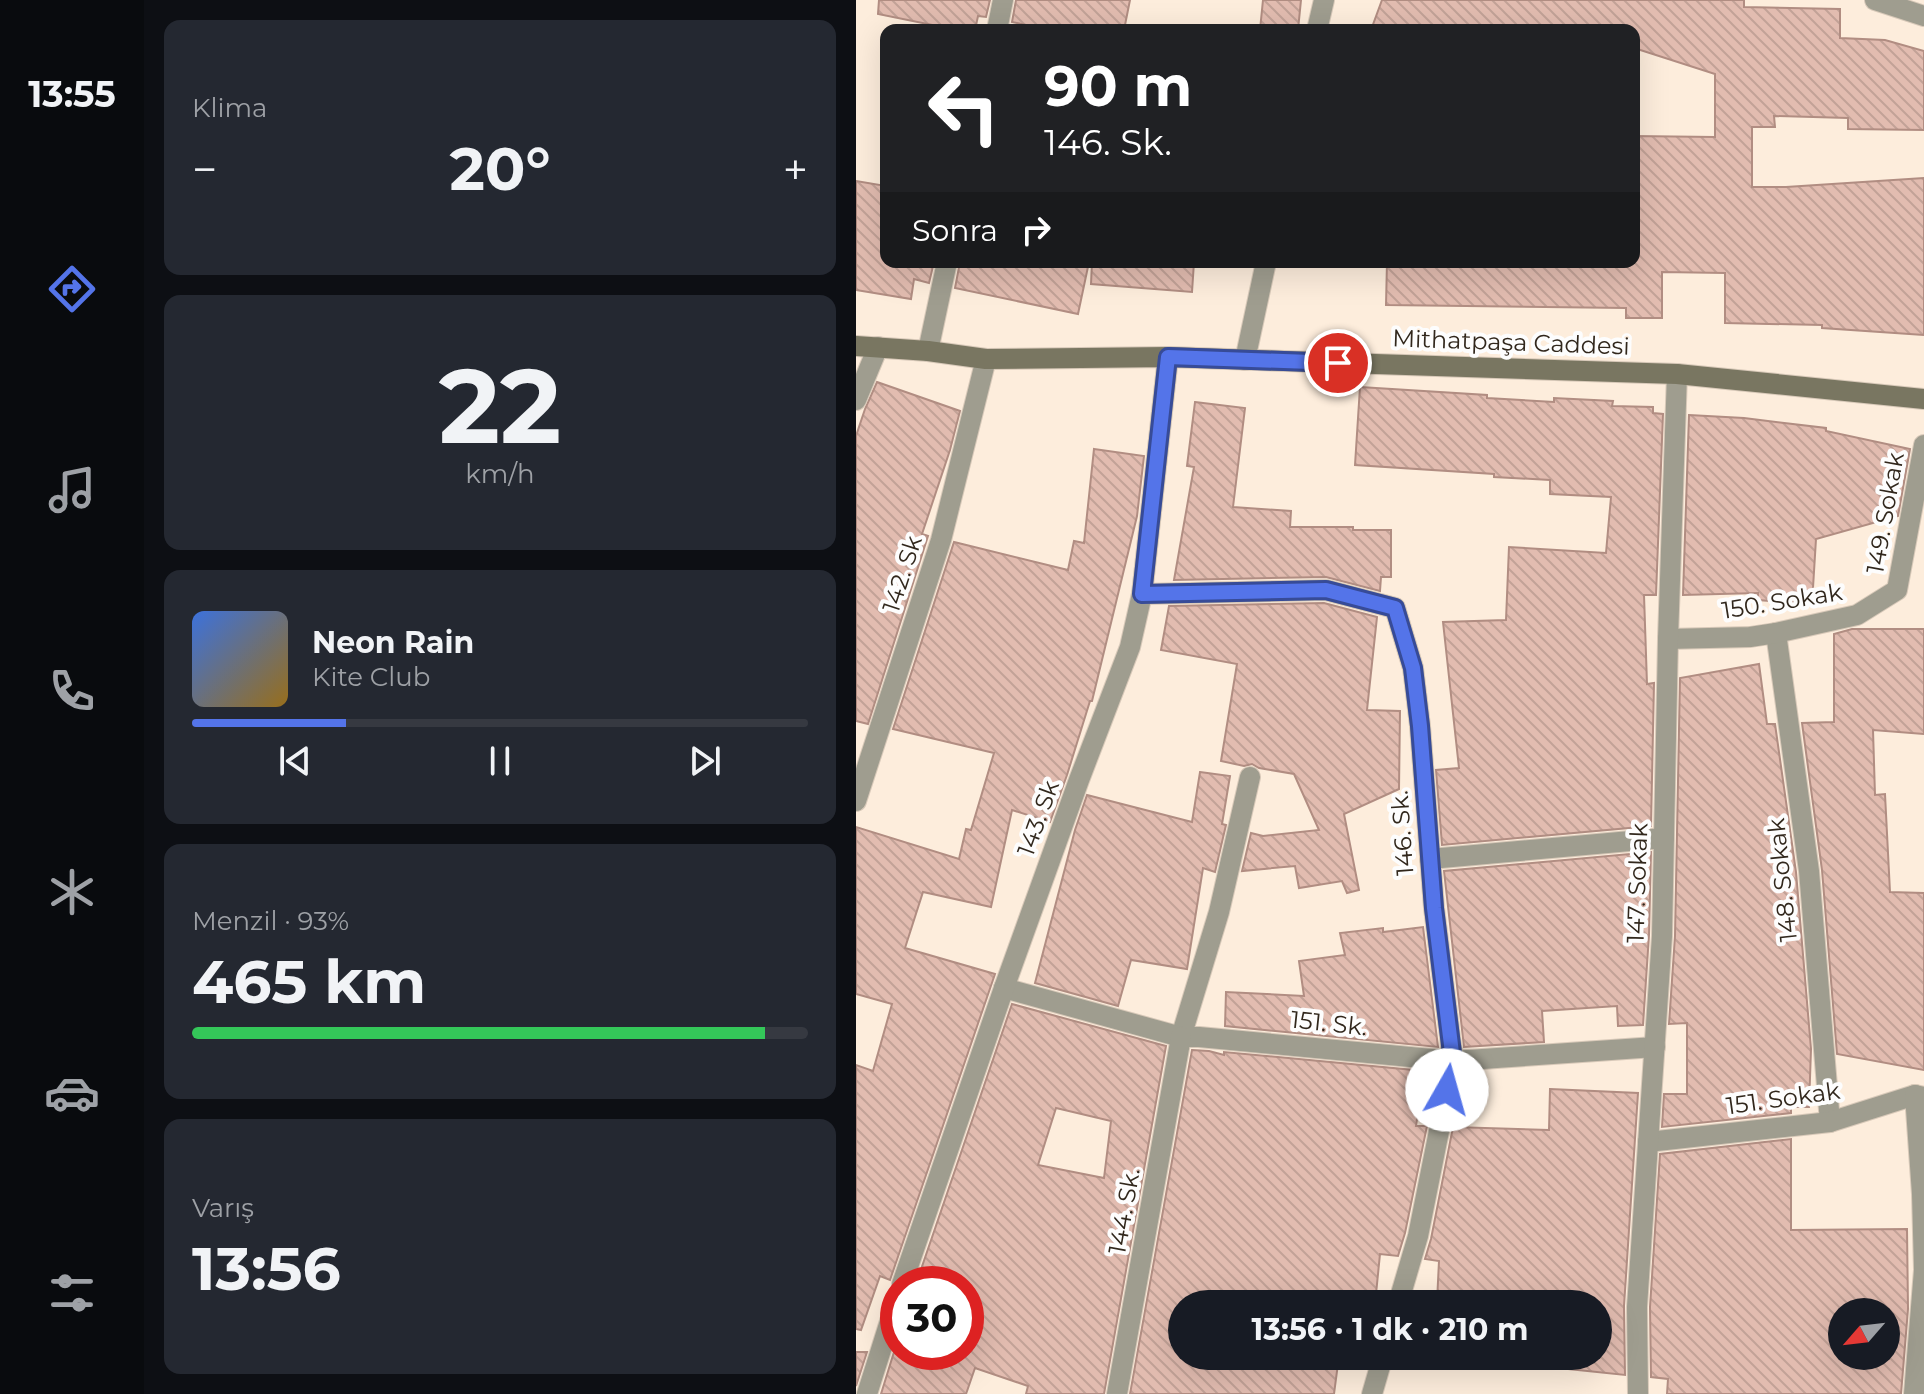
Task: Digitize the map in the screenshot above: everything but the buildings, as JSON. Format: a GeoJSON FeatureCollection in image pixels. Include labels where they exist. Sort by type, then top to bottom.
{"type":"FeatureCollection","features":[{"type":"Feature","properties":{"kind":"street"},"geometry":{"type":"LineString","coordinates":[[998,24],[1003,0]]}},
{"type":"Feature","properties":{"kind":"street"},"geometry":{"type":"LineString","coordinates":[[1318,24],[1324,0]]}},
{"type":"Feature","properties":{"kind":"street"},"geometry":{"type":"LineString","coordinates":[[1875,0],[1924,16]]}},
{"type":"Feature","properties":{"kind":"street"},"geometry":{"type":"LineString","coordinates":[[928,351],[946,268]]}},
{"type":"Feature","properties":{"kind":"street"},"geometry":{"type":"LineString","coordinates":[[1245,360],[1265,268]]}},
{"type":"Feature","properties":{"kind":"street","name":"Mithatpaşa Caddesi"},"geometry":{"type":"LineString","coordinates":[[856,346],[986,359],[1168,357],[1677,374],[1924,399]]}},
{"type":"Feature","properties":{"kind":"street"},"geometry":{"type":"LineString","coordinates":[[856,400],[878,347]]}},
{"type":"Feature","properties":{"kind":"street","name":"143. Sk"},"geometry":{"type":"LineString","coordinates":[[908,1266],[1004,988],[1130,647],[1142,594],[1168,357]]}},
{"type":"Feature","properties":{"kind":"street","name":"142. Sk"},"geometry":{"type":"LineString","coordinates":[[856,801],[941,540],[986,359]]}},
{"type":"Feature","properties":{"kind":"street","name":"147. Sokak"},"geometry":{"type":"LineString","coordinates":[[1638,1394],[1637,1307],[1662,936],[1677,374]]}},
{"type":"Feature","properties":{"kind":"street","name":"149. Sokak"},"geometry":{"type":"LineString","coordinates":[[1897,590],[1924,445]]}},
{"type":"Feature","properties":{"kind":"street","name":"146. Sk."},"geometry":{"type":"LineString","coordinates":[[1142,594],[1326,590],[1395,608],[1413,668],[1434,908],[1453,1061],[1418,1236],[1402,1290]]}},
{"type":"Feature","properties":{"kind":"street","name":"150. Sokak"},"geometry":{"type":"LineString","coordinates":[[1668,639],[1750,637],[1776,633],[1857,615],[1897,590]]}},
{"type":"Feature","properties":{"kind":"street","name":"148. Sokak"},"geometry":{"type":"LineString","coordinates":[[1776,633],[1809,871],[1830,1122]]}},
{"type":"Feature","properties":{"kind":"street","name":"144. Sk."},"geometry":{"type":"LineString","coordinates":[[1117,1394],[1181,1037],[1219,912],[1250,777]]}},
{"type":"Feature","properties":{"kind":"street"},"geometry":{"type":"LineString","coordinates":[[1430,859],[1664,838]]}},
{"type":"Feature","properties":{"kind":"street","name":"151. Sk."},"geometry":{"type":"LineString","coordinates":[[1004,988],[1181,1037],[1453,1061],[1655,1047]]}},
{"type":"Feature","properties":{"kind":"street"},"geometry":{"type":"LineString","coordinates":[[1914,1394],[1924,1270],[1919,1096]]}},
{"type":"Feature","properties":{"kind":"street","name":"151. Sokak"},"geometry":{"type":"LineString","coordinates":[[1648,1142],[1830,1122],[1919,1096]]}},
{"type":"Feature","properties":{"kind":"street"},"geometry":{"type":"LineString","coordinates":[[867,1394],[880,1353]]}},
{"type":"Feature","properties":{"kind":"street"},"geometry":{"type":"LineString","coordinates":[[1372,1394],[1379,1370]]}},
{"type":"Feature","properties":{"kind":"route"},"geometry":{"type":"LineString","coordinates":[[1338,363],[1168,357],[1142,594],[1326,590],[1395,608],[1413,668],[1420,726],[1434,908],[1453,1061],[1447,1090]]}}]}
